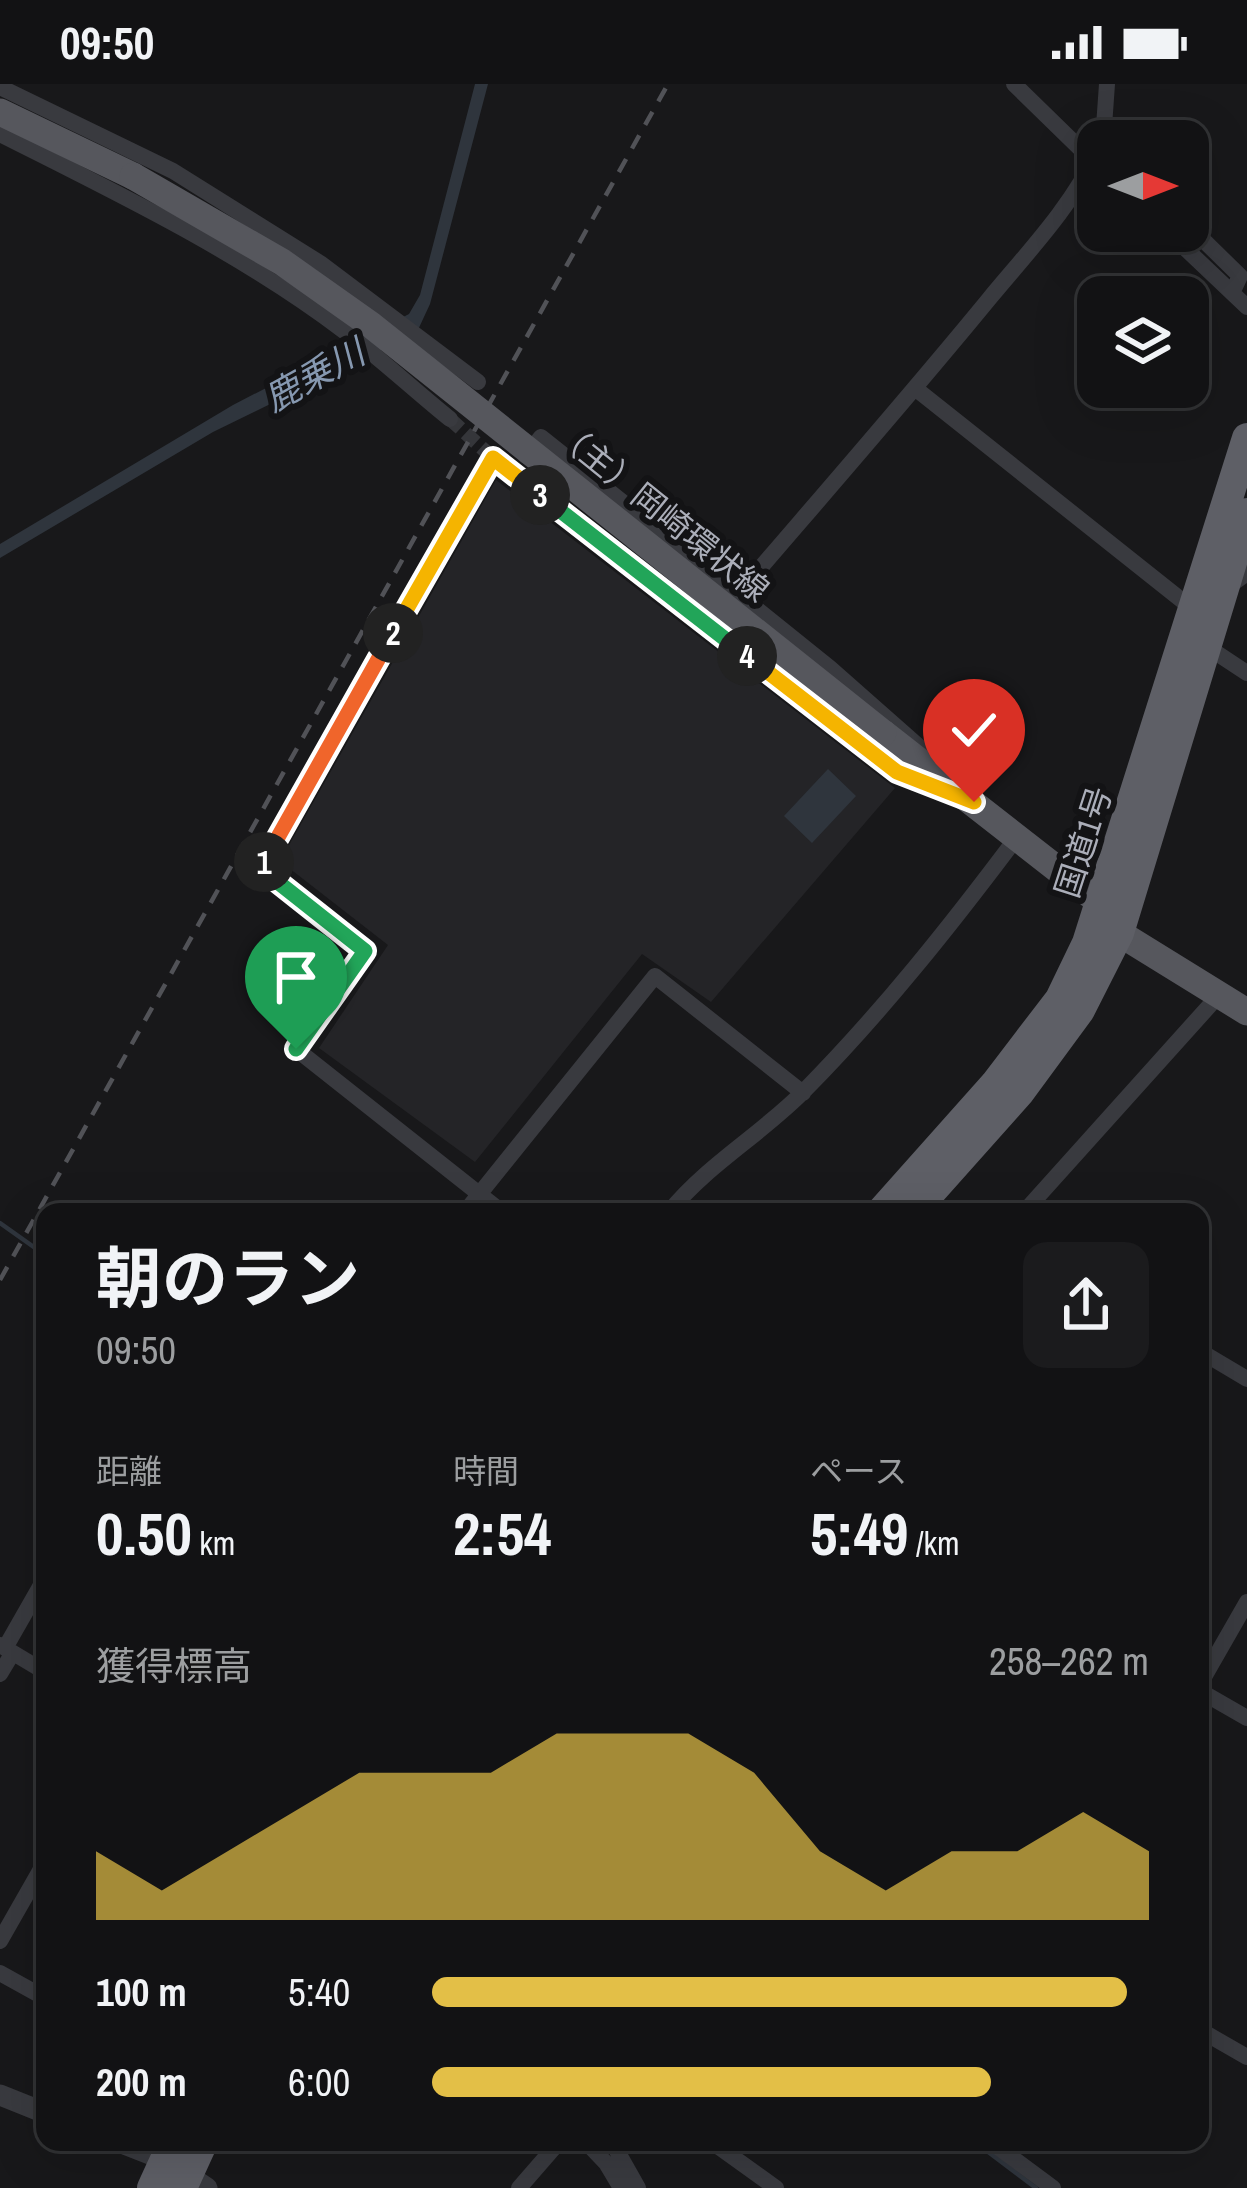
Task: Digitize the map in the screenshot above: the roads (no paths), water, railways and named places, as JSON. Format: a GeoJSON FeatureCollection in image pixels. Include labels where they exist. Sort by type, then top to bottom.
{"type":"FeatureCollection","features":[{"type":"Feature","properties":{"kind":"highway","name":"国道1号"},"geometry":{"type":"LineString","coordinates":[[912,1203],[1060,999],[1102,904],[1247,438]]}},
{"type":"Feature","properties":{"kind":"highway","name":"国道1号"},"geometry":{"type":"LineString","coordinates":[[913,1203],[1018,1093],[1081,1010],[1118,933],[1206,646],[1236,579],[1247,513]]}},
{"type":"Feature","properties":{"kind":"main road","name":"（主）岡崎環状線"},"geometry":{"type":"LineString","coordinates":[[0,112],[133,176],[282,262],[371,325],[1102,904],[1118,933]]}},
{"type":"Feature","properties":{"kind":"main road"},"geometry":{"type":"LineString","coordinates":[[1118,933],[1247,1012]]}},
{"type":"Feature","properties":{"kind":"street"},"geometry":{"type":"LineString","coordinates":[[1014,84],[1077,142]]}},
{"type":"Feature","properties":{"kind":"street"},"geometry":{"type":"LineString","coordinates":[[1104,120],[1107,84]]}},
{"type":"Feature","properties":{"kind":"street"},"geometry":{"type":"LineString","coordinates":[[0,87],[173,171],[320,263],[478,382]]}},
{"type":"Feature","properties":{"kind":"street"},"geometry":{"type":"LineString","coordinates":[[0,134],[153,210],[346,332],[450,419]]}},
{"type":"Feature","properties":{"kind":"street"},"geometry":{"type":"LineString","coordinates":[[738,594],[916,389],[1077,188]]}},
{"type":"Feature","properties":{"kind":"street"},"geometry":{"type":"LineString","coordinates":[[1209,246],[1240,276],[1232,292]]}},
{"type":"Feature","properties":{"kind":"street"},"geometry":{"type":"LineString","coordinates":[[1189,252],[1247,307]]}},
{"type":"Feature","properties":{"kind":"street"},"geometry":{"type":"LineString","coordinates":[[346,332],[376,304]]}},
{"type":"Feature","properties":{"kind":"street"},"geometry":{"type":"LineString","coordinates":[[916,389],[1194,610]]}},
{"type":"Feature","properties":{"kind":"street"},"geometry":{"type":"LineString","coordinates":[[512,473],[541,437],[927,750],[974,802]]}},
{"type":"Feature","properties":{"kind":"street"},"geometry":{"type":"LineString","coordinates":[[493,1203],[296,1049],[365,951],[260,868],[493,458],[897,772],[974,802]]}},
{"type":"Feature","properties":{"kind":"street"},"geometry":{"type":"LineString","coordinates":[[1206,646],[1247,673]]}},
{"type":"Feature","properties":{"kind":"street"},"geometry":{"type":"LineString","coordinates":[[676,1203],[693,1183],[803,1093],[901,983],[1017,837]]}},
{"type":"Feature","properties":{"kind":"street"},"geometry":{"type":"LineString","coordinates":[[472,1203],[655,976],[803,1093]]}},
{"type":"Feature","properties":{"kind":"street"},"geometry":{"type":"LineString","coordinates":[[1032,1203],[1220,994]]}},
{"type":"Feature","properties":{"kind":"street"},"geometry":{"type":"LineString","coordinates":[[1209,1357],[1247,1379]]}},
{"type":"Feature","properties":{"kind":"street"},"geometry":{"type":"LineString","coordinates":[[0,1674],[6,1649],[36,1594]]}},
{"type":"Feature","properties":{"kind":"street"},"geometry":{"type":"LineString","coordinates":[[1209,1672],[1247,1602]]}},
{"type":"Feature","properties":{"kind":"street"},"geometry":{"type":"LineString","coordinates":[[6,1649],[36,1667]]}},
{"type":"Feature","properties":{"kind":"street"},"geometry":{"type":"LineString","coordinates":[[1209,1694],[1247,1718]]}},
{"type":"Feature","properties":{"kind":"street"},"geometry":{"type":"LineString","coordinates":[[0,1941],[36,1878]]}},
{"type":"Feature","properties":{"kind":"street"},"geometry":{"type":"LineString","coordinates":[[0,1973],[36,1993]]}},
{"type":"Feature","properties":{"kind":"street"},"geometry":{"type":"LineString","coordinates":[[1209,2035],[1247,2057]]}},
{"type":"Feature","properties":{"kind":"street"},"geometry":{"type":"LineString","coordinates":[[0,2095],[36,2109]]}},
{"type":"Feature","properties":{"kind":"street"},"geometry":{"type":"LineString","coordinates":[[136,2151],[178,2173]]}},
{"type":"Feature","properties":{"kind":"street"},"geometry":{"type":"LineString","coordinates":[[519,2188],[551,2151]]}},
{"type":"Feature","properties":{"kind":"street"},"geometry":{"type":"LineString","coordinates":[[595,2151],[621,2188]]}},
{"type":"Feature","properties":{"kind":"street"},"geometry":{"type":"LineString","coordinates":[[617,2151],[638,2188]]}},
{"type":"Feature","properties":{"kind":"street"},"geometry":{"type":"LineString","coordinates":[[725,2151],[776,2188]]}},
{"type":"Feature","properties":{"kind":"street"},"geometry":{"type":"LineString","coordinates":[[1003,2151],[1053,2188]]}},
{"type":"Feature","properties":{"kind":"water","name":"鹿乗川"},"geometry":{"type":"Polygon","coordinates":[[[475,84],[488,84],[430,304],[417,332],[213,432],[0,558],[0,544],[233,405],[409,314],[420,295],[475,84]]]}},
{"type":"Feature","properties":{"kind":"water"},"geometry":{"type":"Polygon","coordinates":[[[828,769],[856,796],[812,843],[784,816],[828,769]]]}},
{"type":"Feature","properties":{"kind":"waterway"},"geometry":{"type":"LineString","coordinates":[[0,1223],[36,1249]]}},
{"type":"Feature","properties":{"kind":"waterway"},"geometry":{"type":"LineString","coordinates":[[987,2151],[1036,2188]]}},
{"type":"Feature","properties":{"kind":"tunnel"},"geometry":{"type":"LineString","coordinates":[[450,419],[493,458]]}},
{"type":"Feature","properties":{"kind":"railway"},"geometry":{"type":"LineString","coordinates":[[43,1203],[668,84]]}},
{"type":"Feature","properties":{"kind":"railway"},"geometry":{"type":"LineString","coordinates":[[0,1280],[36,1216]]}}]}
